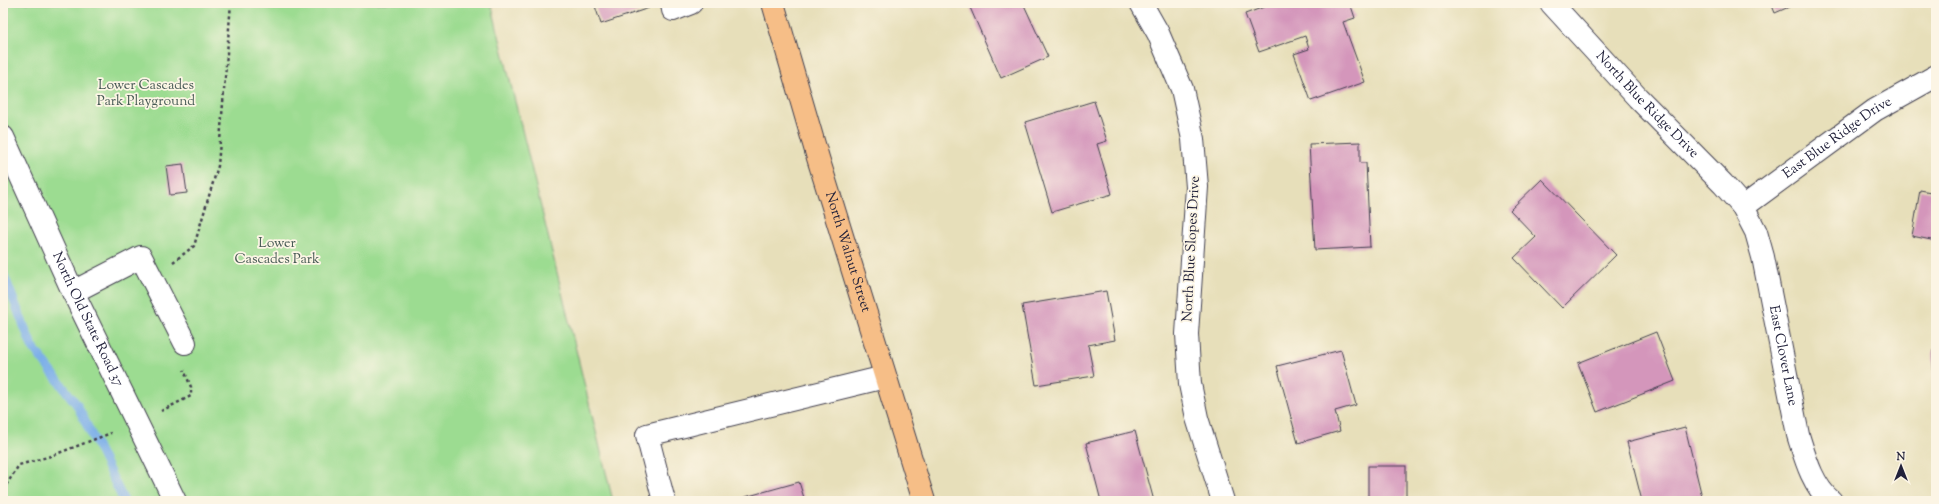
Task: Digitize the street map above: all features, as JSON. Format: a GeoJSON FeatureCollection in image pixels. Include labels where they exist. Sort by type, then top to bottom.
{"type":"FeatureCollection","features":[{"type":"Feature","properties":{"kind":"main road","name":"North Walnut Street"},"geometry":{"type":"LineString","coordinates":[[773,3],[818,158],[924,501]]}},
{"type":"Feature","properties":{"kind":"street"},"geometry":{"type":"LineString","coordinates":[[672,3],[673,10],[692,3]]}},
{"type":"Feature","properties":{"kind":"street","name":"North Blue Slopes Drive"},"geometry":{"type":"LineString","coordinates":[[1141,3],[1158,33],[1182,88],[1193,139],[1197,187],[1187,334],[1190,384],[1197,418],[1223,501]]}},
{"type":"Feature","properties":{"kind":"street","name":"North Blue Ridge Drive"},"geometry":{"type":"LineString","coordinates":[[1551,3],[1638,98],[1723,184],[1743,208]]}},
{"type":"Feature","properties":{"kind":"street","name":"East Blue Ridge Drive"},"geometry":{"type":"LineString","coordinates":[[1743,208],[1876,110],[1936,76]]}},
{"type":"Feature","properties":{"kind":"street","name":"North Old State Road 37"},"geometry":{"type":"LineString","coordinates":[[3,137],[73,292],[135,423],[175,501]]}},
{"type":"Feature","properties":{"kind":"street","name":"East Clover Lane"},"geometry":{"type":"LineString","coordinates":[[1743,208],[1756,232],[1763,257],[1798,435],[1806,461],[1816,482],[1830,501]]}},
{"type":"Feature","properties":{"kind":"street"},"geometry":{"type":"LineString","coordinates":[[73,292],[141,257],[185,343]]}},
{"type":"Feature","properties":{"kind":"street"},"geometry":{"type":"LineString","coordinates":[[664,501],[647,435],[885,377]]}},
{"type":"Feature","properties":{"kind":"path"},"geometry":{"type":"LineString","coordinates":[[151,277],[180,258],[194,246],[218,166],[231,3]]}},
{"type":"Feature","properties":{"kind":"path"},"geometry":{"type":"LineString","coordinates":[[3,490],[19,465],[74,447],[113,432],[192,396],[191,388],[182,366],[185,343]]}},
{"type":"Feature","properties":{"kind":"green space","name":"Lower Cascades Park"},"geometry":{"type":"Polygon","coordinates":[[[3,3],[491,3],[613,501],[3,501],[3,3]]]}},
{"type":"Feature","properties":{"kind":"building"},"geometry":{"type":"Polygon","coordinates":[[[594,3],[648,3],[649,8],[601,24],[594,3]]]}},
{"type":"Feature","properties":{"kind":"building"},"geometry":{"type":"Polygon","coordinates":[[[968,3],[1029,3],[1024,5],[1048,57],[1001,78],[968,3]]]}},
{"type":"Feature","properties":{"kind":"building"},"geometry":{"type":"Polygon","coordinates":[[[1275,3],[1350,3],[1355,18],[1343,22],[1365,82],[1311,101],[1294,54],[1309,49],[1305,36],[1259,52],[1245,14],[1275,3]]]}},
{"type":"Feature","properties":{"kind":"building"},"geometry":{"type":"Polygon","coordinates":[[[1771,3],[1798,3],[1775,13],[1771,3]]]}},
{"type":"Feature","properties":{"kind":"building"},"geometry":{"type":"Polygon","coordinates":[[[1094,101],[1107,141],[1097,144],[1112,194],[1052,212],[1025,122],[1094,101]]]}},
{"type":"Feature","properties":{"kind":"building"},"geometry":{"type":"Polygon","coordinates":[[[1360,142],[1360,163],[1366,163],[1370,247],[1315,250],[1309,144],[1360,142]]]}},
{"type":"Feature","properties":{"kind":"building"},"geometry":{"type":"Polygon","coordinates":[[[183,164],[187,193],[170,195],[166,166],[183,164]]]}},
{"type":"Feature","properties":{"kind":"building"},"geometry":{"type":"Polygon","coordinates":[[[1542,179],[1616,255],[1562,308],[1514,258],[1536,237],[1510,210],[1542,179]]]}},
{"type":"Feature","properties":{"kind":"building"},"geometry":{"type":"Polygon","coordinates":[[[1920,190],[1936,193],[1936,241],[1912,236],[1920,190]]]}},
{"type":"Feature","properties":{"kind":"building"},"geometry":{"type":"Polygon","coordinates":[[[1106,291],[1115,340],[1088,345],[1094,376],[1036,385],[1022,305],[1106,291]]]}},
{"type":"Feature","properties":{"kind":"building"},"geometry":{"type":"Polygon","coordinates":[[[1656,332],[1675,381],[1597,412],[1578,363],[1656,332]]]}},
{"type":"Feature","properties":{"kind":"building"},"geometry":{"type":"Polygon","coordinates":[[[1936,349],[1936,401],[1934,401],[1933,350],[1936,349]]]}},
{"type":"Feature","properties":{"kind":"building"},"geometry":{"type":"Polygon","coordinates":[[[1341,350],[1356,405],[1335,411],[1340,431],[1298,443],[1277,366],[1341,350]]]}},
{"type":"Feature","properties":{"kind":"building"},"geometry":{"type":"Polygon","coordinates":[[[1685,427],[1703,501],[1642,501],[1627,442],[1685,427]]]}},
{"type":"Feature","properties":{"kind":"building"},"geometry":{"type":"Polygon","coordinates":[[[1135,431],[1154,501],[1101,501],[1086,443],[1135,431]]]}},
{"type":"Feature","properties":{"kind":"building"},"geometry":{"type":"Polygon","coordinates":[[[1368,466],[1406,466],[1406,501],[1368,501],[1368,466]]]}},
{"type":"Feature","properties":{"kind":"building"},"geometry":{"type":"Polygon","coordinates":[[[799,482],[805,501],[731,501],[799,482]]]}},
{"type":"Feature","properties":{"kind":"waterway"},"geometry":{"type":"LineString","coordinates":[[3,273],[32,346],[77,405],[124,501]]}},
{"type":"Feature","properties":{"kind":"park label","name":"Lower Cascades Park Playground"},"geometry":{"type":"Point","coordinates":[146,94]}}]}
